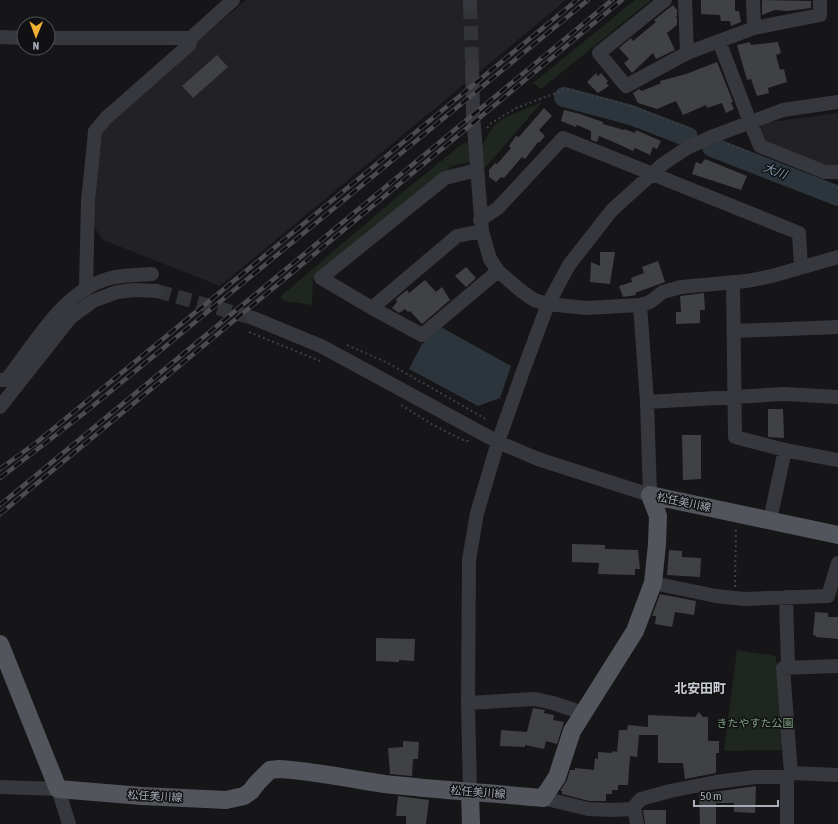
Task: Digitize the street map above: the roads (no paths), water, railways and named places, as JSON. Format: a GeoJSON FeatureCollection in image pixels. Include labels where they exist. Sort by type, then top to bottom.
{"type":"FeatureCollection","features":[{"type":"Feature","properties":{"kind":"main road","name":"松任美川線"},"geometry":{"type":"LineString","coordinates":[[650,495],[838,535]]}},
{"type":"Feature","properties":{"kind":"main road","name":"松任美川線"},"geometry":{"type":"LineString","coordinates":[[58,789],[142,796],[226,800],[244,796],[251,791],[270,770],[279,769],[386,784],[470,793],[507,794],[544,798],[557,777],[572,731],[635,632],[653,583],[658,516],[650,495]]}},
{"type":"Feature","properties":{"kind":"main road"},"geometry":{"type":"LineString","coordinates":[[0,644],[58,789]]}},
{"type":"Feature","properties":{"kind":"main road"},"geometry":{"type":"LineString","coordinates":[[470,793],[471,824]]}},
{"type":"Feature","properties":{"kind":"street"},"geometry":{"type":"LineString","coordinates":[[86,288],[88,201],[95,131],[106,118],[189,45],[191,38],[233,0]]}},
{"type":"Feature","properties":{"kind":"street"},"geometry":{"type":"LineString","coordinates":[[665,0],[599,54],[626,86],[687,53],[754,28],[820,14],[820,0]]}},
{"type":"Feature","properties":{"kind":"street"},"geometry":{"type":"LineString","coordinates":[[685,0],[687,53]]}},
{"type":"Feature","properties":{"kind":"street"},"geometry":{"type":"LineString","coordinates":[[753,0],[754,28]]}},
{"type":"Feature","properties":{"kind":"street"},"geometry":{"type":"LineString","coordinates":[[0,38],[16,38]]}},
{"type":"Feature","properties":{"kind":"street"},"geometry":{"type":"LineString","coordinates":[[56,38],[191,38]]}},
{"type":"Feature","properties":{"kind":"street"},"geometry":{"type":"LineString","coordinates":[[719,41],[760,146],[825,172],[838,172]]}},
{"type":"Feature","properties":{"kind":"street"},"geometry":{"type":"LineString","coordinates":[[472,64],[475,141],[481,225],[490,258],[498,271],[534,300],[548,304],[586,308],[640,306],[650,302],[663,292],[680,287],[747,281],[772,276],[838,257]]}},
{"type":"Feature","properties":{"kind":"street"},"geometry":{"type":"LineString","coordinates":[[470,793],[468,703],[468,560],[477,513],[498,442],[548,304],[569,265],[612,210],[663,164],[687,148],[711,137],[783,110],[838,102]]}},
{"type":"Feature","properties":{"kind":"street"},"geometry":{"type":"LineString","coordinates":[[372,308],[457,236],[481,225],[563,138],[799,233],[801,267]]}},
{"type":"Feature","properties":{"kind":"street"},"geometry":{"type":"LineString","coordinates":[[477,170],[445,178],[321,278],[422,335],[498,271]]}},
{"type":"Feature","properties":{"kind":"street"},"geometry":{"type":"LineString","coordinates":[[0,380],[6,380],[49,321],[86,288],[115,277],[152,274]]}},
{"type":"Feature","properties":{"kind":"street"},"geometry":{"type":"LineString","coordinates":[[733,282],[735,437],[785,450],[838,460]]}},
{"type":"Feature","properties":{"kind":"street"},"geometry":{"type":"LineString","coordinates":[[0,406],[71,317],[93,301],[117,292],[134,290],[157,291]]}},
{"type":"Feature","properties":{"kind":"street"},"geometry":{"type":"LineString","coordinates":[[253,318],[321,346],[498,442],[538,458],[650,495],[647,402],[640,306]]}},
{"type":"Feature","properties":{"kind":"street"},"geometry":{"type":"LineString","coordinates":[[734,331],[838,327]]}},
{"type":"Feature","properties":{"kind":"street"},"geometry":{"type":"LineString","coordinates":[[647,402],[784,394],[838,397]]}},
{"type":"Feature","properties":{"kind":"street"},"geometry":{"type":"LineString","coordinates":[[770,520],[785,450]]}},
{"type":"Feature","properties":{"kind":"street"},"geometry":{"type":"LineString","coordinates":[[653,583],[716,596],[735,598],[828,596],[838,563]]}},
{"type":"Feature","properties":{"kind":"street"},"geometry":{"type":"LineString","coordinates":[[786,597],[788,668]]}},
{"type":"Feature","properties":{"kind":"street"},"geometry":{"type":"LineString","coordinates":[[787,824],[789,775],[783,668],[838,666]]}},
{"type":"Feature","properties":{"kind":"street"},"geometry":{"type":"LineString","coordinates":[[468,703],[535,700],[553,703],[583,713]]}},
{"type":"Feature","properties":{"kind":"street"},"geometry":{"type":"LineString","coordinates":[[544,798],[588,809],[632,809],[641,799],[716,782],[755,777],[789,775],[838,775]]}},
{"type":"Feature","properties":{"kind":"street"},"geometry":{"type":"LineString","coordinates":[[0,787],[58,789],[69,824]]}},
{"type":"Feature","properties":{"kind":"street"},"geometry":{"type":"LineString","coordinates":[[634,807],[637,824]]}},
{"type":"Feature","properties":{"kind":"waterway","name":"大川"},"geometry":{"type":"LineString","coordinates":[[564,97],[631,115],[688,137]]}},
{"type":"Feature","properties":{"kind":"waterway","name":"大川"},"geometry":{"type":"LineString","coordinates":[[712,147],[838,196]]}},
{"type":"Feature","properties":{"kind":"tunnel"},"geometry":{"type":"LineString","coordinates":[[470,5],[472,64]]}},
{"type":"Feature","properties":{"kind":"tunnel"},"geometry":{"type":"LineString","coordinates":[[157,291],[253,318]]}},
{"type":"Feature","properties":{"kind":"railway"},"geometry":{"type":"LineString","coordinates":[[0,469],[37,442],[577,0]]}},
{"type":"Feature","properties":{"kind":"railway"},"geometry":{"type":"LineString","coordinates":[[0,478],[83,414],[588,0]]}},
{"type":"Feature","properties":{"kind":"railway"},"geometry":{"type":"LineString","coordinates":[[0,505],[612,0]]}},
{"type":"Feature","properties":{"kind":"railway"},"geometry":{"type":"LineString","coordinates":[[0,514],[622,0]]}},
{"type":"Feature","properties":{"kind":"district","name":"北安田町"},"geometry":{"type":"Point","coordinates":[700,688]}},
{"type":"Feature","properties":{"kind":"park label","name":"きたやすた公園"},"geometry":{"type":"Point","coordinates":[755,723]}}]}
